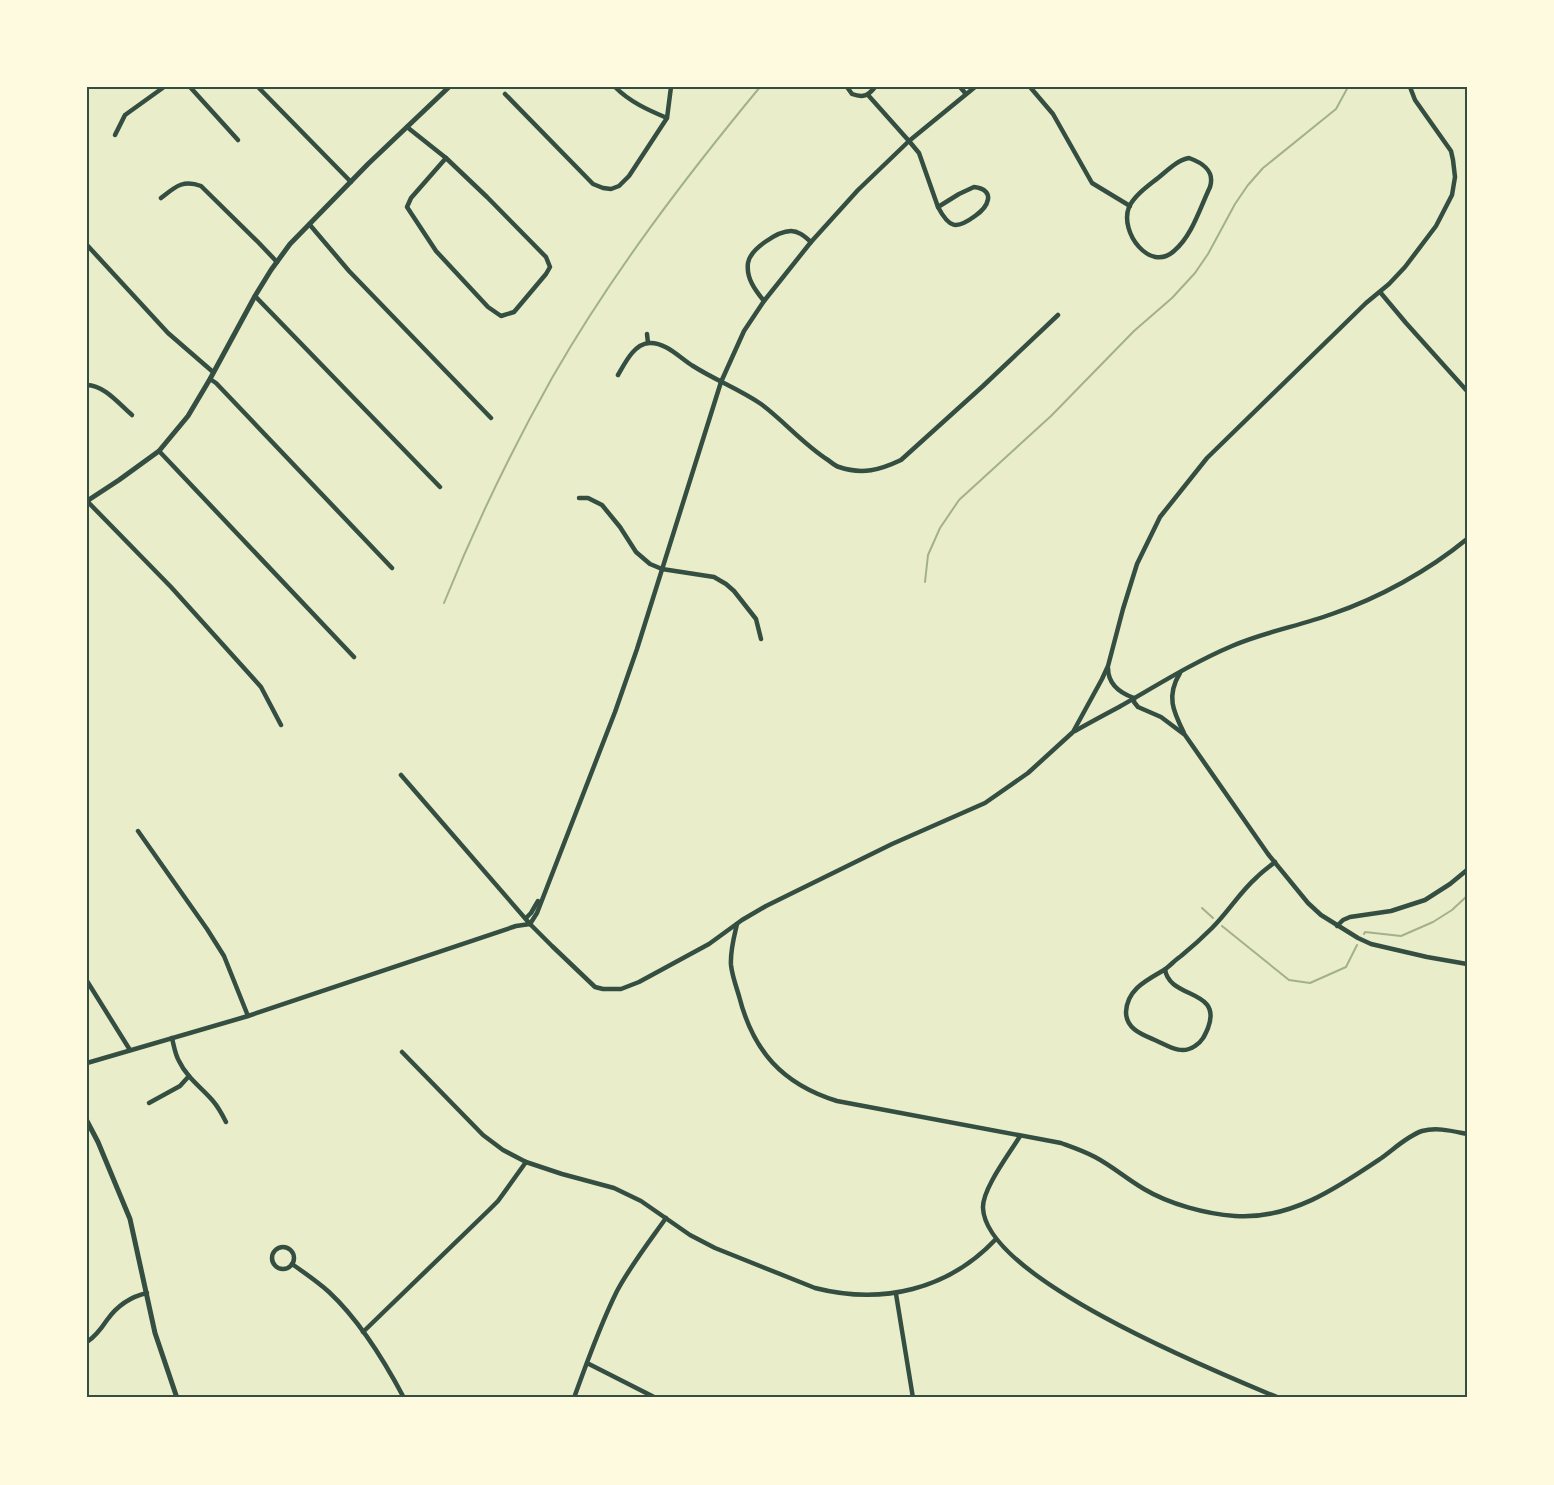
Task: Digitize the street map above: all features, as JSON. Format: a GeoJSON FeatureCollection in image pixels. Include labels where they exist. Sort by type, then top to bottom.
{"type":"FeatureCollection","features":[{"type":"Feature","properties":{"kind":"street"},"geometry":{"type":"LineString","coordinates":[[115,135],[124,115],[164,87]]}},
{"type":"Feature","properties":{"kind":"street"},"geometry":{"type":"LineString","coordinates":[[190,87],[238,140]]}},
{"type":"Feature","properties":{"kind":"street"},"geometry":{"type":"LineString","coordinates":[[258,87],[351,182]]}},
{"type":"Feature","properties":{"kind":"street"},"geometry":{"type":"LineString","coordinates":[[281,725],[261,687],[171,587],[87,501],[159,451],[188,416],[255,296],[290,244],[448,87]]}},
{"type":"Feature","properties":{"kind":"street"},"geometry":{"type":"LineString","coordinates":[[615,87],[640,105],[667,118]]}},
{"type":"Feature","properties":{"kind":"street"},"geometry":{"type":"LineString","coordinates":[[505,94],[593,184],[611,189],[619,186],[629,176],[667,118],[671,87]]}},
{"type":"Feature","properties":{"kind":"street"},"geometry":{"type":"LineString","coordinates":[[847,87],[852,94],[863,96],[868,95],[875,87]]}},
{"type":"Feature","properties":{"kind":"street"},"geometry":{"type":"LineString","coordinates":[[960,87],[966,94]]}},
{"type":"Feature","properties":{"kind":"street"},"geometry":{"type":"LineString","coordinates":[[87,1063],[248,1016],[516,926],[530,924],[537,913],[615,712],[722,382],[744,331],[764,301],[811,242],[858,190],[909,141],[975,87]]}},
{"type":"Feature","properties":{"kind":"street"},"geometry":{"type":"LineString","coordinates":[[1030,87],[1053,114],[1092,183],[1130,206]]}},
{"type":"Feature","properties":{"kind":"street"},"geometry":{"type":"LineString","coordinates":[[1072,732],[1108,666],[1137,564],[1160,517],[1207,458],[1405,267],[1436,226],[1447,206],[1454,186],[1453,160],[1450,151],[1415,100],[1410,87]]}},
{"type":"Feature","properties":{"kind":"street"},"geometry":{"type":"LineString","coordinates":[[868,95],[919,153],[938,207],[948,222],[956,225],[964,224],[984,210],[988,197],[986,191],[974,187],[938,207]]}},
{"type":"Feature","properties":{"kind":"street"},"geometry":{"type":"LineString","coordinates":[[408,127],[446,158],[546,257],[550,267],[546,274],[514,312],[501,316],[488,307],[436,251],[406,207],[411,198],[446,158]]}},
{"type":"Feature","properties":{"kind":"street"},"geometry":{"type":"LineString","coordinates":[[1189,158],[1197,161],[1204,166],[1212,179],[1187,235],[1175,251],[1166,257],[1150,255],[1131,237],[1127,219],[1130,206],[1138,194],[1182,160],[1189,158]]}},
{"type":"Feature","properties":{"kind":"street"},"geometry":{"type":"LineString","coordinates":[[161,198],[176,186],[193,183],[201,186],[277,262]]}},
{"type":"Feature","properties":{"kind":"street"},"geometry":{"type":"LineString","coordinates":[[310,225],[349,271],[491,418]]}},
{"type":"Feature","properties":{"kind":"street"},"geometry":{"type":"LineString","coordinates":[[764,301],[750,279],[749,258],[775,236],[785,232],[794,231],[811,242]]}},
{"type":"Feature","properties":{"kind":"street"},"geometry":{"type":"LineString","coordinates":[[87,245],[168,333],[213,372]]}},
{"type":"Feature","properties":{"kind":"street"},"geometry":{"type":"LineString","coordinates":[[1380,292],[1467,391]]}},
{"type":"Feature","properties":{"kind":"street"},"geometry":{"type":"LineString","coordinates":[[255,296],[440,487]]}},
{"type":"Feature","properties":{"kind":"street"},"geometry":{"type":"LineString","coordinates":[[618,375],[626,360],[641,346],[648,343],[668,348],[709,377],[761,405],[838,467],[862,472],[885,467],[901,460],[1058,315]]}},
{"type":"Feature","properties":{"kind":"street"},"geometry":{"type":"LineString","coordinates":[[647,334],[648,343]]}},
{"type":"Feature","properties":{"kind":"street"},"geometry":{"type":"LineString","coordinates":[[210,379],[392,568]]}},
{"type":"Feature","properties":{"kind":"street"},"geometry":{"type":"LineString","coordinates":[[87,385],[94,385],[101,389],[132,416]]}},
{"type":"Feature","properties":{"kind":"street"},"geometry":{"type":"LineString","coordinates":[[159,451],[354,657]]}},
{"type":"Feature","properties":{"kind":"street"},"geometry":{"type":"LineString","coordinates":[[579,498],[588,498],[602,505],[636,552],[650,564],[662,569],[714,577],[726,584],[756,619],[761,639]]}},
{"type":"Feature","properties":{"kind":"street"},"geometry":{"type":"LineString","coordinates":[[401,775],[530,924],[552,946],[595,987],[621,989],[639,982],[709,944],[766,906],[892,844],[985,803],[1028,773],[1072,732],[1181,671],[1252,638],[1315,620],[1366,600],[1411,577],[1467,539]]}},
{"type":"Feature","properties":{"kind":"street"},"geometry":{"type":"LineString","coordinates":[[1108,666],[1108,674],[1113,684],[1134,698]]}},
{"type":"Feature","properties":{"kind":"street"},"geometry":{"type":"LineString","coordinates":[[1181,671],[1173,688],[1172,698],[1175,716],[1185,735],[1275,862],[1308,903],[1337,926],[1358,938],[1379,946],[1467,964]]}},
{"type":"Feature","properties":{"kind":"street"},"geometry":{"type":"LineString","coordinates":[[1134,698],[1138,707]]}},
{"type":"Feature","properties":{"kind":"street"},"geometry":{"type":"LineString","coordinates":[[1120,706],[1138,707],[1161,717],[1185,735]]}},
{"type":"Feature","properties":{"kind":"street"},"geometry":{"type":"LineString","coordinates":[[138,831],[224,956],[248,1016]]}},
{"type":"Feature","properties":{"kind":"street"},"geometry":{"type":"LineString","coordinates":[[1165,969],[1170,981],[1178,988],[1200,998],[1210,1010],[1211,1020],[1205,1035],[1200,1042],[1188,1050],[1172,1048],[1135,1031],[1127,1020],[1127,1007],[1132,994],[1144,980],[1165,969],[1211,929],[1256,877],[1275,862]]}},
{"type":"Feature","properties":{"kind":"street"},"geometry":{"type":"LineString","coordinates":[[1337,926],[1350,917],[1391,911],[1425,900],[1467,870]]}},
{"type":"Feature","properties":{"kind":"street"},"geometry":{"type":"LineString","coordinates":[[526,918],[545,891]]}},
{"type":"Feature","properties":{"kind":"street"},"geometry":{"type":"LineString","coordinates":[[737,924],[731,964],[744,1016],[762,1050],[790,1079],[812,1092],[837,1101],[1061,1143],[1094,1156],[1144,1189],[1178,1204],[1216,1214],[1236,1216],[1276,1214],[1301,1206],[1377,1161],[1421,1131],[1444,1129],[1467,1134]]}},
{"type":"Feature","properties":{"kind":"street"},"geometry":{"type":"LineString","coordinates":[[87,981],[130,1050]]}},
{"type":"Feature","properties":{"kind":"street"},"geometry":{"type":"LineString","coordinates":[[172,1038],[177,1058],[189,1076],[220,1110],[226,1122]]}},
{"type":"Feature","properties":{"kind":"street"},"geometry":{"type":"LineString","coordinates":[[402,1052],[483,1135],[503,1150],[526,1162],[614,1188],[641,1201],[690,1235],[715,1248],[815,1288],[854,1295],[896,1294],[921,1287],[955,1272],[980,1255],[996,1239]]}},
{"type":"Feature","properties":{"kind":"street"},"geometry":{"type":"LineString","coordinates":[[149,1103],[180,1086],[189,1076]]}},
{"type":"Feature","properties":{"kind":"street"},"geometry":{"type":"LineString","coordinates":[[87,1121],[130,1219],[155,1333],[177,1398]]}},
{"type":"Feature","properties":{"kind":"street"},"geometry":{"type":"LineString","coordinates":[[1020,1136],[984,1199],[985,1217],[996,1239],[1014,1257],[1058,1291],[1153,1342],[1279,1398]]}},
{"type":"Feature","properties":{"kind":"street"},"geometry":{"type":"LineString","coordinates":[[363,1332],[489,1210],[526,1162]]}},
{"type":"Feature","properties":{"kind":"street"},"geometry":{"type":"LineString","coordinates":[[573,1398],[618,1289],[666,1218]]}},
{"type":"Feature","properties":{"kind":"street"},"geometry":{"type":"LineString","coordinates":[[279,1248],[287,1248],[293,1253],[292,1264],[288,1268],[280,1269],[272,1262],[273,1252],[279,1248]]}},
{"type":"Feature","properties":{"kind":"street"},"geometry":{"type":"LineString","coordinates":[[292,1264],[329,1292],[363,1332],[377,1351],[404,1398]]}},
{"type":"Feature","properties":{"kind":"street"},"geometry":{"type":"LineString","coordinates":[[87,1342],[100,1331],[117,1308],[127,1300],[147,1293]]}},
{"type":"Feature","properties":{"kind":"street"},"geometry":{"type":"LineString","coordinates":[[896,1294],[914,1398]]}},
{"type":"Feature","properties":{"kind":"street"},"geometry":{"type":"LineString","coordinates":[[587,1363],[656,1398]]}},
{"type":"Feature","properties":{"kind":"waterway"},"geometry":{"type":"LineString","coordinates":[[444,603],[508,461],[575,340],[650,228],[760,87]]}},
{"type":"Feature","properties":{"kind":"waterway"},"geometry":{"type":"LineString","coordinates":[[925,582],[928,555],[940,528],[959,500],[1051,416],[1134,331],[1172,298],[1195,273],[1208,254],[1248,185],[1263,168],[1336,109],[1348,87]]}},
{"type":"Feature","properties":{"kind":"waterway"},"geometry":{"type":"LineString","coordinates":[[1364,934],[1365,932],[1401,936],[1433,922],[1452,910],[1467,896]]}},
{"type":"Feature","properties":{"kind":"waterway"},"geometry":{"type":"LineString","coordinates":[[1202,908],[1213,918]]}},
{"type":"Feature","properties":{"kind":"waterway"},"geometry":{"type":"LineString","coordinates":[[1222,926],[1289,980],[1310,983],[1346,967],[1357,945]]}}]}
